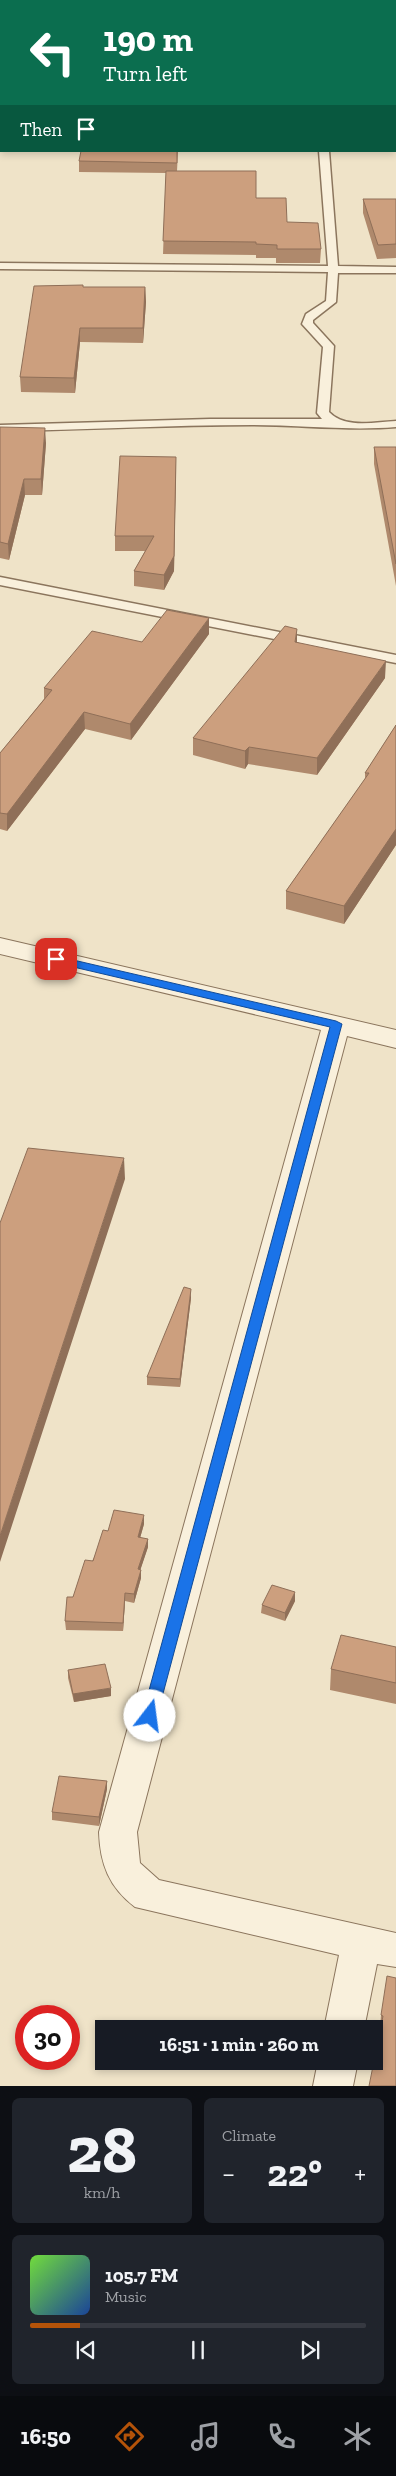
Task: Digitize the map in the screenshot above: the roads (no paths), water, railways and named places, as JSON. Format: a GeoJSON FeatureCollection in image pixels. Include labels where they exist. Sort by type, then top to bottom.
{"type":"FeatureCollection","features":[{"type":"Feature","properties":{"kind":"street"},"geometry":{"type":"LineString","coordinates":[[0,946],[396,1038]]}},
{"type":"Feature","properties":{"kind":"street"},"geometry":{"type":"LineString","coordinates":[[336,1024],[118,1832],[119,1861],[133,1883],[149,1895],[378,1947],[348,2020]]}},
{"type":"Feature","properties":{"kind":"street"},"geometry":{"type":"LineString","coordinates":[[333,2086],[336,2070]]}},
{"type":"Feature","properties":{"kind":"lane"},"geometry":{"type":"LineString","coordinates":[[324,152],[333,269],[331,302],[311,314],[307,319],[307,324],[329,346],[323,413],[336,423]]}},
{"type":"Feature","properties":{"kind":"lane"},"geometry":{"type":"LineString","coordinates":[[0,266],[396,270]]}},
{"type":"Feature","properties":{"kind":"lane"},"geometry":{"type":"LineString","coordinates":[[0,428],[207,421],[396,424]]}},
{"type":"Feature","properties":{"kind":"lane"},"geometry":{"type":"LineString","coordinates":[[0,581],[396,659]]}}]}
